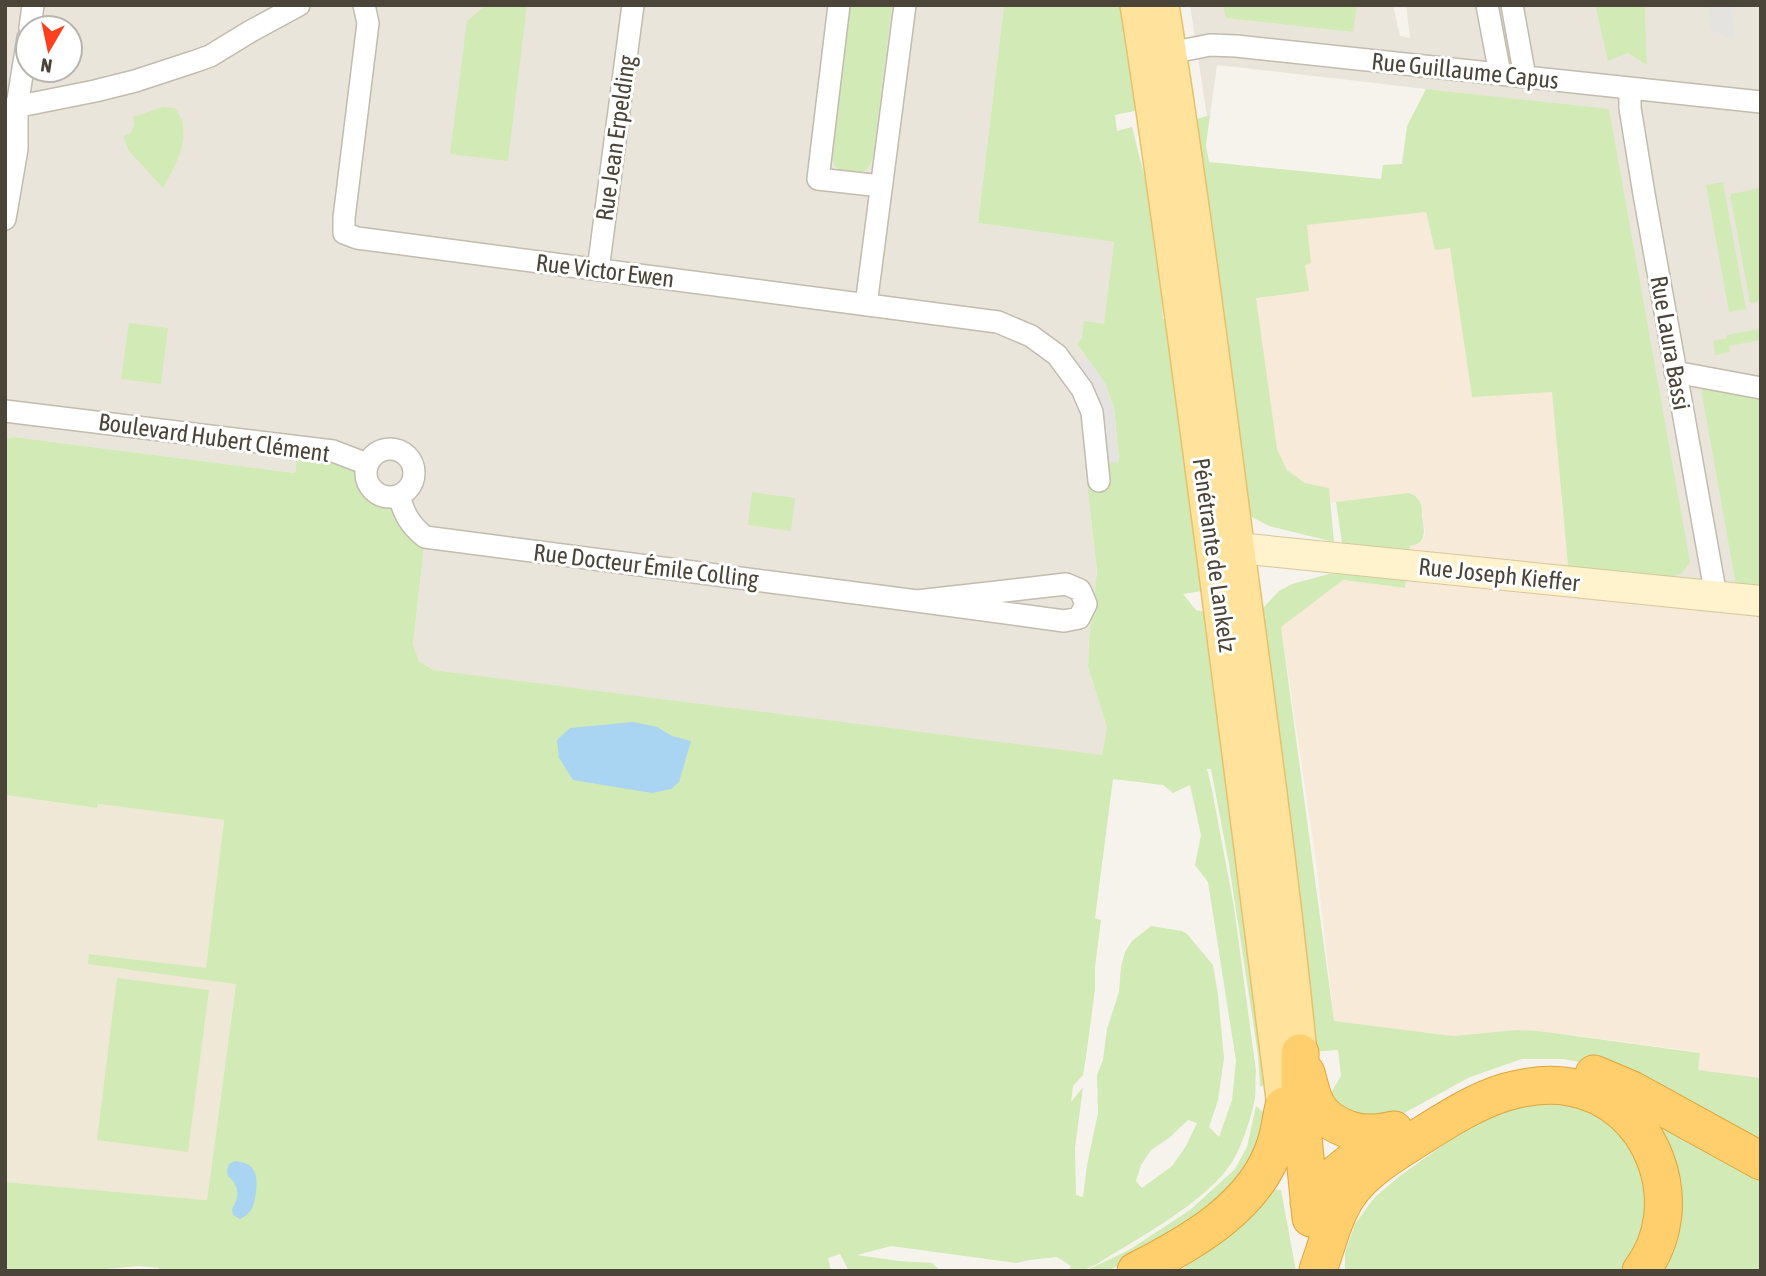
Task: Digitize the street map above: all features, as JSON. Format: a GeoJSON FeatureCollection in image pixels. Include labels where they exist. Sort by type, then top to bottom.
{"type":"FeatureCollection","features":[{"type":"Feature","properties":{"kind":"highway"},"geometry":{"type":"LineString","coordinates":[[1300,1053],[1316,1105],[1323,1114],[1343,1128],[1358,1132],[1394,1130]]}},
{"type":"Feature","properties":{"kind":"highway"},"geometry":{"type":"LineString","coordinates":[[1300,1053],[1300,1107],[1318,1270]]}},
{"type":"Feature","properties":{"kind":"highway"},"geometry":{"type":"LineString","coordinates":[[1307,1189],[1324,1184],[1353,1158],[1394,1130],[1465,1088],[1482,1080],[1536,1067],[1585,1072],[1622,1085],[1761,1161]]}},
{"type":"Feature","properties":{"kind":"highway"},"geometry":{"type":"LineString","coordinates":[[1318,1270],[1339,1211],[1360,1180],[1375,1167],[1450,1118],[1481,1102],[1529,1087],[1549,1086],[1570,1087],[1605,1100],[1622,1112],[1648,1142],[1660,1171],[1664,1207],[1655,1247],[1641,1271]]}},
{"type":"Feature","properties":{"kind":"highway"},"geometry":{"type":"LineString","coordinates":[[1284,1106],[1307,1189]]}},
{"type":"Feature","properties":{"kind":"highway"},"geometry":{"type":"LineString","coordinates":[[1136,1271],[1204,1232],[1247,1194],[1260,1177],[1271,1155],[1284,1106]]}},
{"type":"Feature","properties":{"kind":"main road","name":"Pénétrante de Lankelz"},"geometry":{"type":"LineString","coordinates":[[1137,5],[1158,55],[1185,150],[1265,943],[1284,1106]]}},
{"type":"Feature","properties":{"kind":"main road"},"geometry":{"type":"LineString","coordinates":[[1150,5],[1158,55]]}},
{"type":"Feature","properties":{"kind":"main road","name":"Pénétrante de Lankelz"},"geometry":{"type":"LineString","coordinates":[[1162,5],[1158,55],[1190,378],[1226,550],[1292,974],[1300,1053]]}},
{"type":"Feature","properties":{"kind":"main road","name":"Rue Joseph Kieffer"},"geometry":{"type":"LineString","coordinates":[[1226,550],[1761,601]]}},
{"type":"Feature","properties":{"kind":"street"},"geometry":{"type":"LineString","coordinates":[[11,107],[95,91],[194,62],[299,5]]}},
{"type":"Feature","properties":{"kind":"street","name":"Rue Victor Ewen"},"geometry":{"type":"LineString","coordinates":[[364,5],[368,23],[344,233],[357,238],[998,322],[1031,336],[1058,355],[1082,389],[1093,412],[1100,481]]}},
{"type":"Feature","properties":{"kind":"street","name":"Rue Jean Erpelding"},"geometry":{"type":"LineString","coordinates":[[598,270],[633,5]]}},
{"type":"Feature","properties":{"kind":"street"},"geometry":{"type":"LineString","coordinates":[[838,5],[818,179],[881,186]]}},
{"type":"Feature","properties":{"kind":"street"},"geometry":{"type":"LineString","coordinates":[[866,305],[905,5]]}},
{"type":"Feature","properties":{"kind":"street"},"geometry":{"type":"LineString","coordinates":[[1487,5],[1500,74]]}},
{"type":"Feature","properties":{"kind":"street"},"geometry":{"type":"LineString","coordinates":[[1512,5],[1525,77]]}},
{"type":"Feature","properties":{"kind":"street","name":"Rue Guillaume Capus"},"geometry":{"type":"LineString","coordinates":[[1158,55],[1210,45],[1236,46],[1761,102]]}},
{"type":"Feature","properties":{"kind":"street"},"geometry":{"type":"LineString","coordinates":[[5,137],[17,84]]}},
{"type":"Feature","properties":{"kind":"street","name":"Rue Laura Bassi"},"geometry":{"type":"LineString","coordinates":[[1630,89],[1630,108],[1640,170],[1716,596]]}},
{"type":"Feature","properties":{"kind":"street"},"geometry":{"type":"LineString","coordinates":[[5,219],[17,149],[11,107]]}},
{"type":"Feature","properties":{"kind":"street"},"geometry":{"type":"LineString","coordinates":[[1675,372],[1761,388]]}},
{"type":"Feature","properties":{"kind":"street","name":"Boulevard Hubert Clément"},"geometry":{"type":"LineString","coordinates":[[5,411],[333,451],[367,464]]}},
{"type":"Feature","properties":{"kind":"street"},"geometry":{"type":"LineString","coordinates":[[385,449],[401,451],[412,462],[415,478],[400,496],[383,497],[376,493],[367,480],[367,464],[378,452],[385,449]]}},
{"type":"Feature","properties":{"kind":"street","name":"Rue Docteur Émile Colling"},"geometry":{"type":"LineString","coordinates":[[400,496],[403,512],[413,527],[425,537],[1064,621],[1079,618],[1086,604],[1080,590],[1066,584],[917,601]]}},
{"type":"Feature","properties":{"kind":"shaded area"},"geometry":{"type":"Polygon","coordinates":[[[5,5],[1004,5],[978,223],[1114,242],[1104,325],[1098,323],[1077,344],[1105,383],[1119,462],[1087,483],[1097,571],[1088,667],[1107,727],[1102,756],[433,670],[419,661],[413,646],[425,537],[391,498],[383,497],[370,487],[366,472],[299,448],[295,473],[14,437],[5,439],[5,5]]]}},
{"type":"Feature","properties":{"kind":"shaded area"},"geometry":{"type":"Polygon","coordinates":[[[1190,5],[1393,5],[1400,36],[1410,38],[1406,5],[1595,5],[1608,60],[1628,53],[1647,64],[1645,5],[1761,5],[1761,601],[1569,582],[1568,566],[1669,578],[1609,110],[1217,65],[1210,115],[1207,116],[1190,5]]]}},
{"type":"Feature","properties":{"kind":"shaded area"},"geometry":{"type":"Polygon","coordinates":[[[1709,5],[1732,5],[1734,40],[1710,29],[1709,5]]]}},
{"type":"Feature","properties":{"kind":"shaded area"},"geometry":{"type":"Polygon","coordinates":[[[1426,212],[1435,249],[1450,248],[1472,396],[1552,391],[1569,581],[1761,601],[1761,1078],[1697,1070],[1699,1052],[1517,1030],[1453,1036],[1334,1021],[1316,860],[1281,627],[1343,580],[1405,588],[1410,546],[1422,541],[1425,534],[1421,502],[1416,496],[1409,493],[1331,503],[1328,488],[1305,483],[1287,470],[1277,449],[1255,298],[1308,290],[1305,264],[1311,263],[1306,225],[1426,212]]]}},
{"type":"Feature","properties":{"kind":"shaded area"},"geometry":{"type":"Polygon","coordinates":[[[1090,361],[1105,383],[1114,408],[1119,462],[1098,463],[1092,412],[1065,364],[1090,361]]]}},
{"type":"Feature","properties":{"kind":"shaded area"},"geometry":{"type":"Polygon","coordinates":[[[5,795],[97,808],[98,804],[224,820],[206,969],[90,954],[89,964],[236,983],[207,1200],[5,1182],[5,795]]]}},
{"type":"Feature","properties":{"kind":"green space"},"geometry":{"type":"Polygon","coordinates":[[[486,5],[527,5],[508,161],[450,154],[467,21],[486,5]]]}},
{"type":"Feature","properties":{"kind":"green space"},"geometry":{"type":"Polygon","coordinates":[[[850,5],[892,5],[873,157],[868,168],[854,175],[844,173],[836,167],[832,155],[850,5]]]}},
{"type":"Feature","properties":{"kind":"green space"},"geometry":{"type":"Polygon","coordinates":[[[1004,5],[1127,5],[1144,109],[1115,115],[1117,131],[1132,127],[1153,210],[1163,319],[1166,319],[1208,590],[1183,594],[1196,610],[1211,613],[1272,1080],[1260,1087],[1258,1055],[1229,864],[1211,769],[1207,769],[1234,907],[1256,1071],[1255,1098],[1250,1119],[1239,1149],[1226,1171],[1194,1202],[1174,1216],[1082,1271],[1069,1271],[1071,1266],[1057,1257],[1016,1263],[891,1246],[857,1255],[932,1263],[941,1271],[849,1271],[840,1254],[828,1258],[831,1271],[159,1271],[159,1268],[139,1266],[83,1271],[5,1271],[5,1182],[207,1200],[236,984],[88,964],[89,954],[206,968],[224,820],[98,804],[97,808],[5,795],[5,439],[14,437],[295,473],[299,447],[366,472],[368,483],[373,490],[391,498],[425,537],[413,645],[419,661],[433,670],[1102,755],[1107,727],[1088,667],[1097,571],[1087,483],[1098,463],[1119,461],[1114,408],[1105,383],[1077,344],[1082,338],[1084,321],[1104,324],[1114,242],[978,223],[1004,5]],[[1113,779],[1095,918],[1101,920],[1095,989],[1083,1075],[1073,1086],[1071,1102],[1083,1087],[1075,1148],[1076,1195],[1083,1197],[1098,1113],[1097,1075],[1103,1060],[1107,1029],[1119,992],[1121,967],[1125,952],[1132,941],[1151,926],[1187,934],[1213,965],[1224,1058],[1218,1100],[1209,1127],[1219,1137],[1232,1100],[1236,1061],[1208,882],[1195,865],[1201,835],[1190,785],[1173,793],[1163,785],[1113,779]],[[1188,1120],[1151,1150],[1141,1165],[1136,1181],[1142,1188],[1172,1166],[1186,1146],[1197,1123],[1188,1120]]]}},
{"type":"Feature","properties":{"kind":"green space"},"geometry":{"type":"Polygon","coordinates":[[[1223,5],[1357,5],[1353,32],[1226,18],[1223,5]]]}},
{"type":"Feature","properties":{"kind":"green space"},"geometry":{"type":"Polygon","coordinates":[[[1595,5],[1645,5],[1647,65],[1628,53],[1608,61],[1595,5]]]}},
{"type":"Feature","properties":{"kind":"green space"},"geometry":{"type":"Polygon","coordinates":[[[1426,89],[1609,109],[1690,562],[1682,573],[1669,578],[1568,566],[1552,392],[1472,397],[1450,248],[1435,250],[1426,212],[1307,225],[1311,263],[1305,265],[1309,291],[1256,298],[1277,449],[1287,470],[1305,483],[1329,488],[1334,542],[1269,526],[1252,517],[1245,503],[1190,121],[1210,115],[1206,145],[1209,162],[1381,179],[1383,165],[1402,164],[1407,126],[1426,89]]]}},
{"type":"Feature","properties":{"kind":"green space"},"geometry":{"type":"Polygon","coordinates":[[[163,107],[175,108],[181,118],[183,139],[178,159],[163,188],[129,151],[123,136],[131,133],[133,117],[163,107]]]}},
{"type":"Feature","properties":{"kind":"green space"},"geometry":{"type":"Polygon","coordinates":[[[1723,182],[1746,309],[1729,312],[1706,185],[1723,182]]]}},
{"type":"Feature","properties":{"kind":"green space"},"geometry":{"type":"Polygon","coordinates":[[[1761,188],[1761,301],[1750,303],[1730,194],[1761,188]]]}},
{"type":"Feature","properties":{"kind":"green space"},"geometry":{"type":"Polygon","coordinates":[[[129,323],[168,328],[161,384],[121,379],[129,323]]]}},
{"type":"Feature","properties":{"kind":"green space"},"geometry":{"type":"Polygon","coordinates":[[[1760,329],[1761,340],[1729,346],[1730,352],[1715,355],[1713,341],[1727,338],[1727,335],[1760,329]]]}},
{"type":"Feature","properties":{"kind":"green space"},"geometry":{"type":"Polygon","coordinates":[[[1715,387],[1761,396],[1761,590],[1736,585],[1701,389],[1715,387]]]}},
{"type":"Feature","properties":{"kind":"green space"},"geometry":{"type":"Polygon","coordinates":[[[752,492],[795,498],[791,531],[748,525],[752,492]]]}},
{"type":"Feature","properties":{"kind":"green space"},"geometry":{"type":"Polygon","coordinates":[[[1409,493],[1420,502],[1424,530],[1420,542],[1410,546],[1409,551],[1342,543],[1336,502],[1409,493]]]}},
{"type":"Feature","properties":{"kind":"green space"},"geometry":{"type":"Polygon","coordinates":[[[1329,574],[1406,579],[1405,588],[1343,580],[1281,627],[1334,1021],[1453,1036],[1517,1030],[1538,1031],[1700,1053],[1698,1070],[1761,1078],[1761,1150],[1599,1066],[1564,1059],[1522,1059],[1470,1077],[1386,1123],[1324,1104],[1341,1076],[1338,1050],[1311,1052],[1254,609],[1263,608],[1279,591],[1292,584],[1329,574]]]}},
{"type":"Feature","properties":{"kind":"green space"},"geometry":{"type":"Polygon","coordinates":[[[117,978],[209,990],[188,1152],[97,1140],[117,978]]]}},
{"type":"Feature","properties":{"kind":"green space"},"geometry":{"type":"Polygon","coordinates":[[[1618,1091],[1761,1168],[1761,1271],[1652,1271],[1662,1252],[1618,1091]]]}},
{"type":"Feature","properties":{"kind":"green space"},"geometry":{"type":"Polygon","coordinates":[[[1530,1104],[1564,1104],[1588,1110],[1602,1119],[1628,1145],[1641,1171],[1645,1200],[1642,1229],[1636,1247],[1620,1271],[1345,1271],[1345,1253],[1355,1224],[1374,1198],[1452,1139],[1489,1118],[1530,1104]]]}},
{"type":"Feature","properties":{"kind":"green space"},"geometry":{"type":"Polygon","coordinates":[[[1256,1106],[1267,1115],[1260,1147],[1237,1185],[1202,1217],[1129,1261],[1107,1271],[1085,1271],[1129,1250],[1190,1210],[1235,1169],[1247,1147],[1256,1106]]]}},
{"type":"Feature","properties":{"kind":"green space"},"geometry":{"type":"Polygon","coordinates":[[[1273,1189],[1281,1190],[1296,1271],[1180,1271],[1225,1237],[1273,1189]]]}},
{"type":"Feature","properties":{"kind":"water"},"geometry":{"type":"Polygon","coordinates":[[[633,722],[657,727],[672,736],[691,741],[679,782],[671,789],[652,793],[573,780],[559,758],[557,740],[570,728],[633,722]]]}},
{"type":"Feature","properties":{"kind":"water"},"geometry":{"type":"Polygon","coordinates":[[[235,1161],[247,1164],[256,1174],[256,1192],[252,1208],[240,1219],[233,1215],[237,1191],[227,1171],[229,1164],[235,1161]]]}}]}
